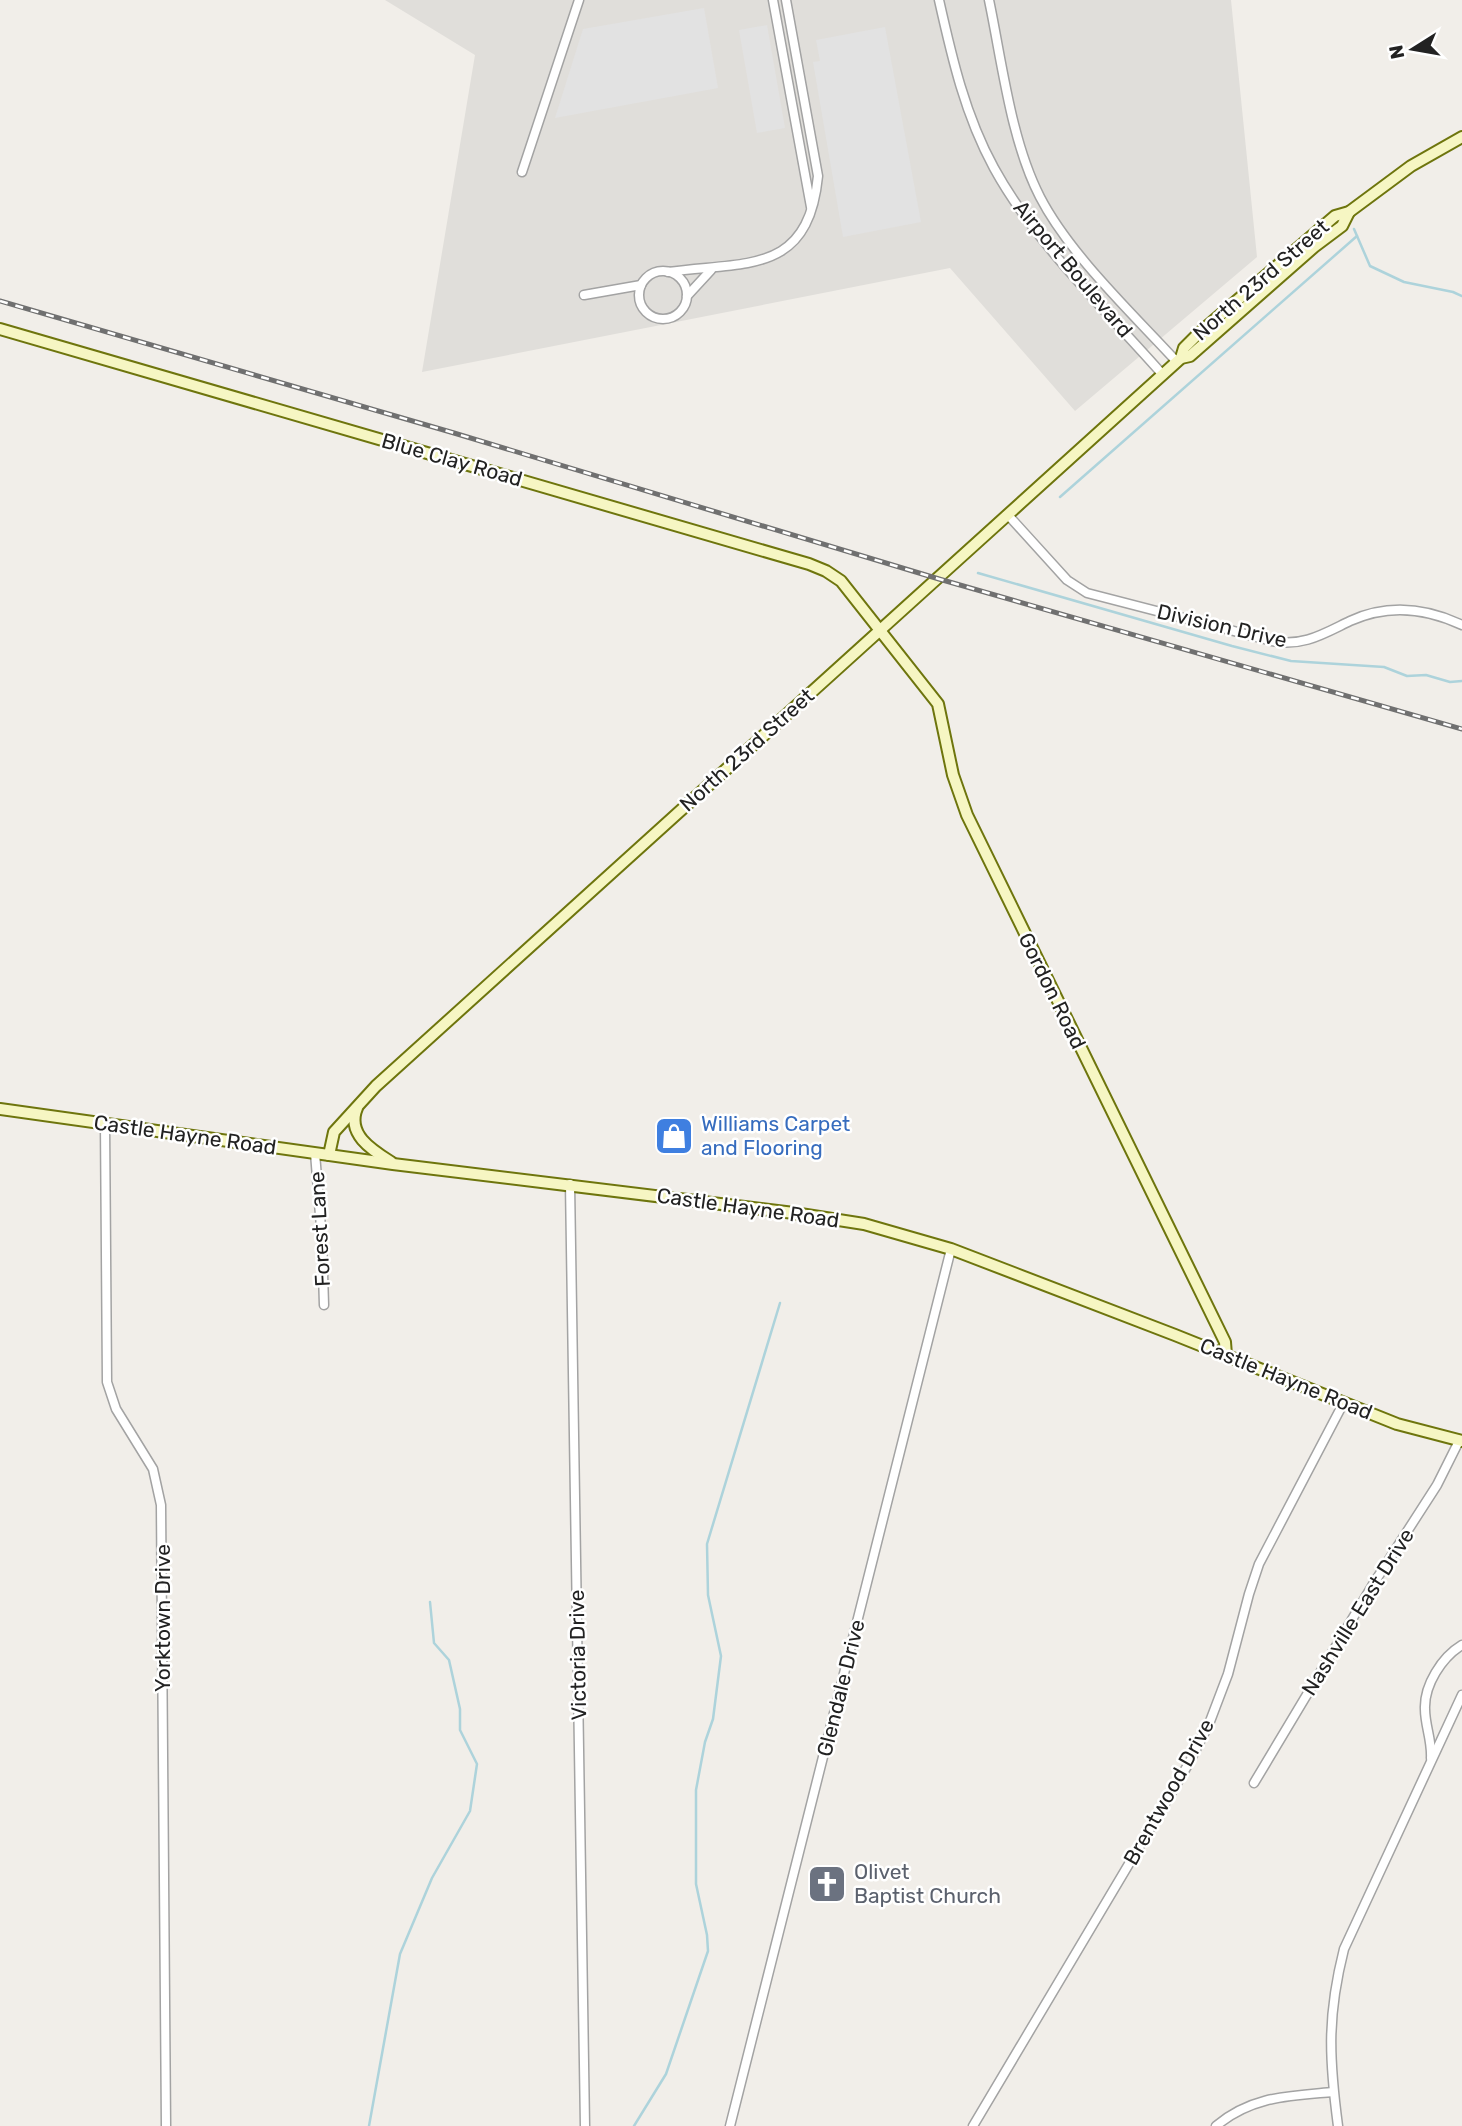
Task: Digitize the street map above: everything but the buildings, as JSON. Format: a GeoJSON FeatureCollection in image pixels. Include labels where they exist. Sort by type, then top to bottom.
{"type":"FeatureCollection","features":[{"type":"Feature","properties":{"kind":"main road","name":"North 23rd Street"},"geometry":{"type":"LineString","coordinates":[[329,1155],[334,1132],[361,1101],[1163,375],[1179,360],[1184,348],[1197,335],[1335,216],[1349,212],[1411,166],[1462,136]]}},
{"type":"Feature","properties":{"kind":"main road","name":"Blue Clay Road"},"geometry":{"type":"LineString","coordinates":[[0,329],[809,564],[841,581],[880,630]]}},
{"type":"Feature","properties":{"kind":"main road","name":"Gordon Road"},"geometry":{"type":"LineString","coordinates":[[880,630],[938,704],[953,775],[967,815],[1225,1342],[1226,1355]]}},
{"type":"Feature","properties":{"kind":"main road"},"geometry":{"type":"LineString","coordinates":[[361,1101],[355,1111],[356,1130],[368,1147],[393,1164]]}},
{"type":"Feature","properties":{"kind":"main road","name":"Castle Hayne Road"},"geometry":{"type":"LineString","coordinates":[[0,1109],[393,1164],[838,1219],[899,1233],[951,1249],[1397,1424],[1461,1441]]}},
{"type":"Feature","properties":{"kind":"street"},"geometry":{"type":"LineString","coordinates":[[522,172],[579,0]]}},
{"type":"Feature","properties":{"kind":"street"},"geometry":{"type":"LineString","coordinates":[[773,0],[812,209]]}},
{"type":"Feature","properties":{"kind":"street"},"geometry":{"type":"LineString","coordinates":[[584,295],[641,285],[652,274],[710,270],[759,261],[776,254],[795,241],[807,225],[816,196],[818,176],[786,0]]}},
{"type":"Feature","properties":{"kind":"street","name":"Airport Boulevard"},"geometry":{"type":"LineString","coordinates":[[939,0],[964,97],[983,147],[1004,185],[1045,242],[1163,375]]}},
{"type":"Feature","properties":{"kind":"street","name":"Airport Boulevard"},"geometry":{"type":"LineString","coordinates":[[989,0],[1020,145],[1040,197],[1081,256],[1179,360]]}},
{"type":"Feature","properties":{"kind":"street"},"geometry":{"type":"LineString","coordinates":[[641,285],[639,302],[648,314],[654,318],[669,319],[682,310],[687,296],[710,270]]}},
{"type":"Feature","properties":{"kind":"street"},"geometry":{"type":"LineString","coordinates":[[668,272],[682,281],[687,296]]}},
{"type":"Feature","properties":{"kind":"street","name":"Division Drive"},"geometry":{"type":"LineString","coordinates":[[1008,515],[1067,580],[1087,593],[1272,641],[1294,643],[1310,640],[1352,620],[1384,610],[1423,612],[1462,625]]}},
{"type":"Feature","properties":{"kind":"street","name":"Yorktown Drive"},"geometry":{"type":"LineString","coordinates":[[105,1123],[107,1382],[116,1409],[153,1469],[161,1505],[166,2126]]}},
{"type":"Feature","properties":{"kind":"street","name":"Forest Lane"},"geometry":{"type":"LineString","coordinates":[[315,1153],[324,1305]]}},
{"type":"Feature","properties":{"kind":"street","name":"Victoria Drive"},"geometry":{"type":"LineString","coordinates":[[570,1184],[585,2126]]}},
{"type":"Feature","properties":{"kind":"street","name":"Glendale Drive"},"geometry":{"type":"LineString","coordinates":[[730,2126],[951,1249]]}},
{"type":"Feature","properties":{"kind":"street","name":"Brentwood Drive"},"geometry":{"type":"LineString","coordinates":[[973,2126],[1209,1724],[1228,1674],[1259,1564],[1344,1402]]}},
{"type":"Feature","properties":{"kind":"street","name":"Nashville East Drive"},"geometry":{"type":"LineString","coordinates":[[1254,1783],[1372,1586],[1437,1485],[1461,1441]]}},
{"type":"Feature","properties":{"kind":"street"},"geometry":{"type":"LineString","coordinates":[[1431,1759],[1432,1742],[1425,1711],[1426,1698],[1443,1660],[1462,1645]]}},
{"type":"Feature","properties":{"kind":"street"},"geometry":{"type":"LineString","coordinates":[[1338,2126],[1330,2064],[1330,2022],[1335,1983],[1344,1949],[1462,1695]]}},
{"type":"Feature","properties":{"kind":"street"},"geometry":{"type":"LineString","coordinates":[[1216,2126],[1232,2112],[1269,2098],[1333,2092]]}},
{"type":"Feature","properties":{"kind":"shaded area"},"geometry":{"type":"Polygon","coordinates":[[[385,0],[1231,0],[1257,257],[1075,411],[950,268],[422,372],[475,55],[385,0]]]}},
{"type":"Feature","properties":{"kind":"shaded area"},"geometry":{"type":"Polygon","coordinates":[[[704,8],[718,88],[555,118],[583,29],[704,8]]]}},
{"type":"Feature","properties":{"kind":"shaded area"},"geometry":{"type":"Polygon","coordinates":[[[767,25],[785,128],[757,133],[739,30],[767,25]]]}},
{"type":"Feature","properties":{"kind":"shaded area"},"geometry":{"type":"Polygon","coordinates":[[[885,27],[921,222],[843,237],[813,62],[820,61],[816,40],[885,27]]]}},
{"type":"Feature","properties":{"kind":"waterway"},"geometry":{"type":"LineString","coordinates":[[1354,229],[1370,266],[1404,282],[1462,296]]}},
{"type":"Feature","properties":{"kind":"waterway"},"geometry":{"type":"LineString","coordinates":[[1060,497],[1357,236]]}},
{"type":"Feature","properties":{"kind":"waterway"},"geometry":{"type":"LineString","coordinates":[[978,573],[1291,661],[1384,667],[1407,676],[1426,675],[1450,682],[1462,681]]}},
{"type":"Feature","properties":{"kind":"waterway"},"geometry":{"type":"LineString","coordinates":[[634,2126],[666,2074],[708,1951],[696,1884],[696,1790],[705,1742],[713,1719],[721,1656],[708,1595],[707,1544],[780,1303]]}},
{"type":"Feature","properties":{"kind":"waterway"},"geometry":{"type":"LineString","coordinates":[[369,2126],[400,1954],[432,1878],[470,1811],[477,1764],[460,1730],[460,1709],[449,1660],[434,1643],[430,1602]]}},
{"type":"Feature","properties":{"kind":"railway"},"geometry":{"type":"LineString","coordinates":[[0,301],[454,433],[939,579],[1462,729]]}},
{"type":"Feature","properties":{"kind":"place","name":"Williams Carpet and Flooring"},"geometry":{"type":"Point","coordinates":[674,1136]}},
{"type":"Feature","properties":{"kind":"place","name":"Olivet Baptist Church"},"geometry":{"type":"Point","coordinates":[827,1884]}}]}
